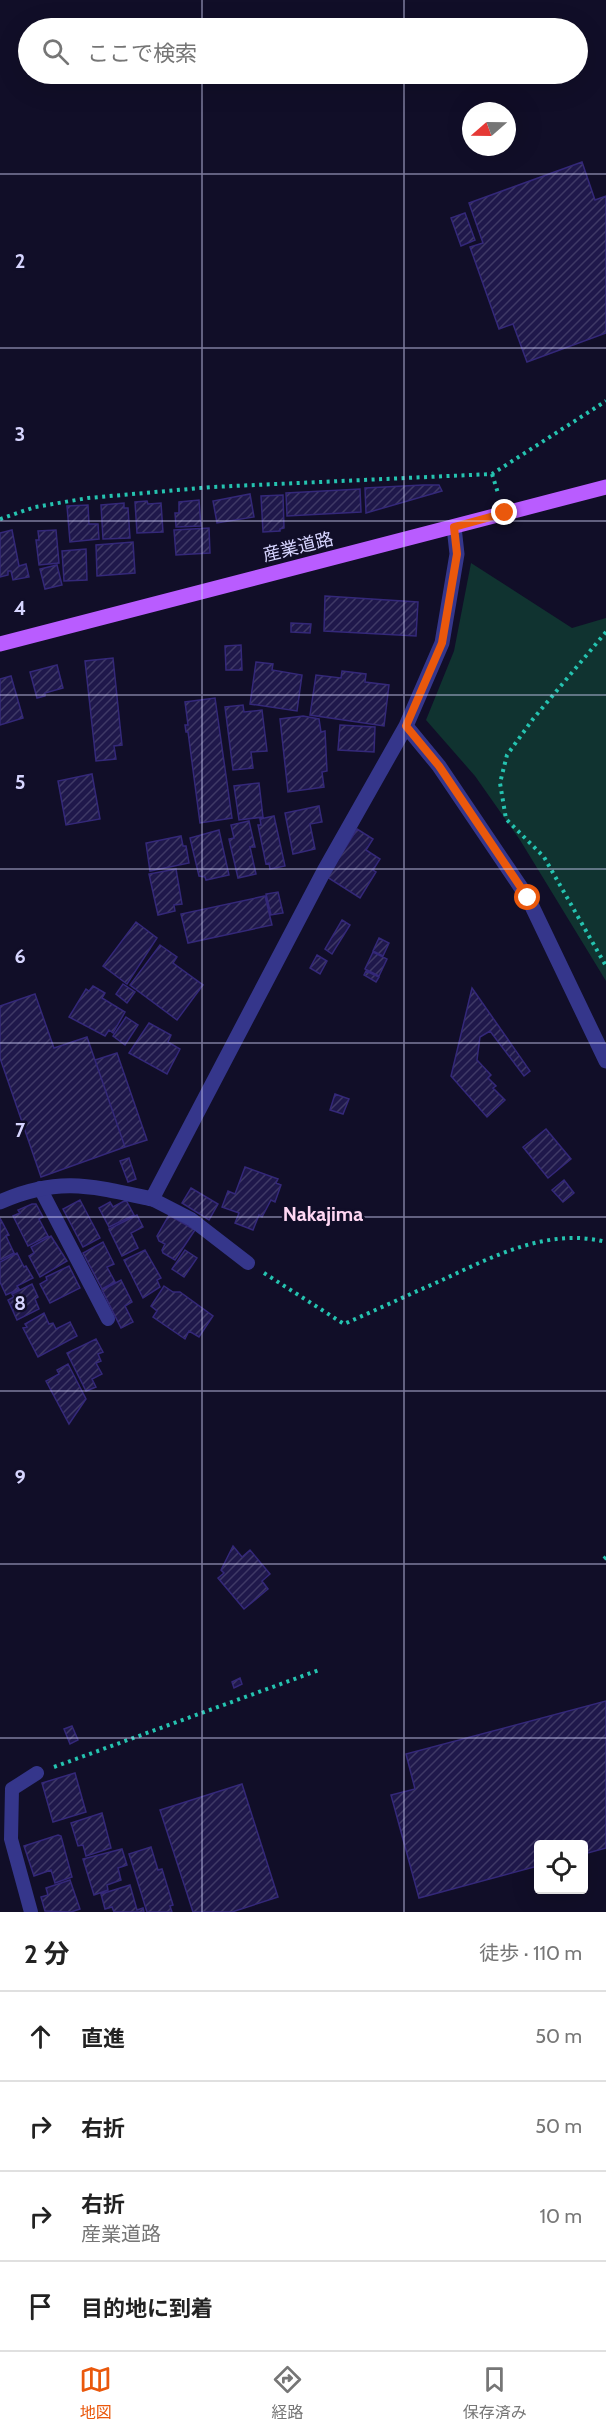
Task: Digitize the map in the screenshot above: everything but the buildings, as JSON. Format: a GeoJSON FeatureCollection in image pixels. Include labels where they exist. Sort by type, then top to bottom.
{"type":"FeatureCollection","features":[{"type":"Feature","properties":{"kind":"main road","name":"産業道路"},"geometry":{"type":"LineString","coordinates":[[0,644],[606,487]]}},
{"type":"Feature","properties":{"kind":"street"},"geometry":{"type":"LineString","coordinates":[[0,1202],[22,1192],[69,1184],[152,1199],[324,871],[406,726],[442,643],[457,554],[454,527]]}},
{"type":"Feature","properties":{"kind":"street"},"geometry":{"type":"LineString","coordinates":[[406,726],[439,766],[528,898],[606,1061]]}},
{"type":"Feature","properties":{"kind":"lane"},"geometry":{"type":"LineString","coordinates":[[40,1188],[108,1318]]}},
{"type":"Feature","properties":{"kind":"lane"},"geometry":{"type":"LineString","coordinates":[[152,1199],[191,1219],[248,1263]]}},
{"type":"Feature","properties":{"kind":"lane"},"geometry":{"type":"LineString","coordinates":[[31,1912],[10,1839],[12,1789],[37,1773]]}},
{"type":"Feature","properties":{"kind":"path"},"geometry":{"type":"LineString","coordinates":[[0,519],[34,507],[100,497],[212,487],[492,474],[606,400]]}},
{"type":"Feature","properties":{"kind":"path"},"geometry":{"type":"LineString","coordinates":[[606,632],[532,718],[507,755],[500,783],[506,819],[544,857],[606,966]]}},
{"type":"Feature","properties":{"kind":"path"},"geometry":{"type":"LineString","coordinates":[[248,1263],[344,1324],[504,1252],[538,1242],[568,1238],[606,1242]]}},
{"type":"Feature","properties":{"kind":"path"},"geometry":{"type":"LineString","coordinates":[[37,1773],[319,1670]]}},
{"type":"Feature","properties":{"kind":"green space"},"geometry":{"type":"Polygon","coordinates":[[[471,563],[572,628],[606,618],[606,981],[520,840],[475,776],[426,720],[454,651],[471,563]]]}},
{"type":"Feature","properties":{"kind":"district","name":"Nakajima"},"geometry":{"type":"Point","coordinates":[323,1214]}},
{"type":"Feature","properties":{"kind":"route"},"geometry":{"type":"LineString","coordinates":[[505,513],[454,527],[457,554],[442,643],[406,726],[439,766],[528,898]]}}]}
